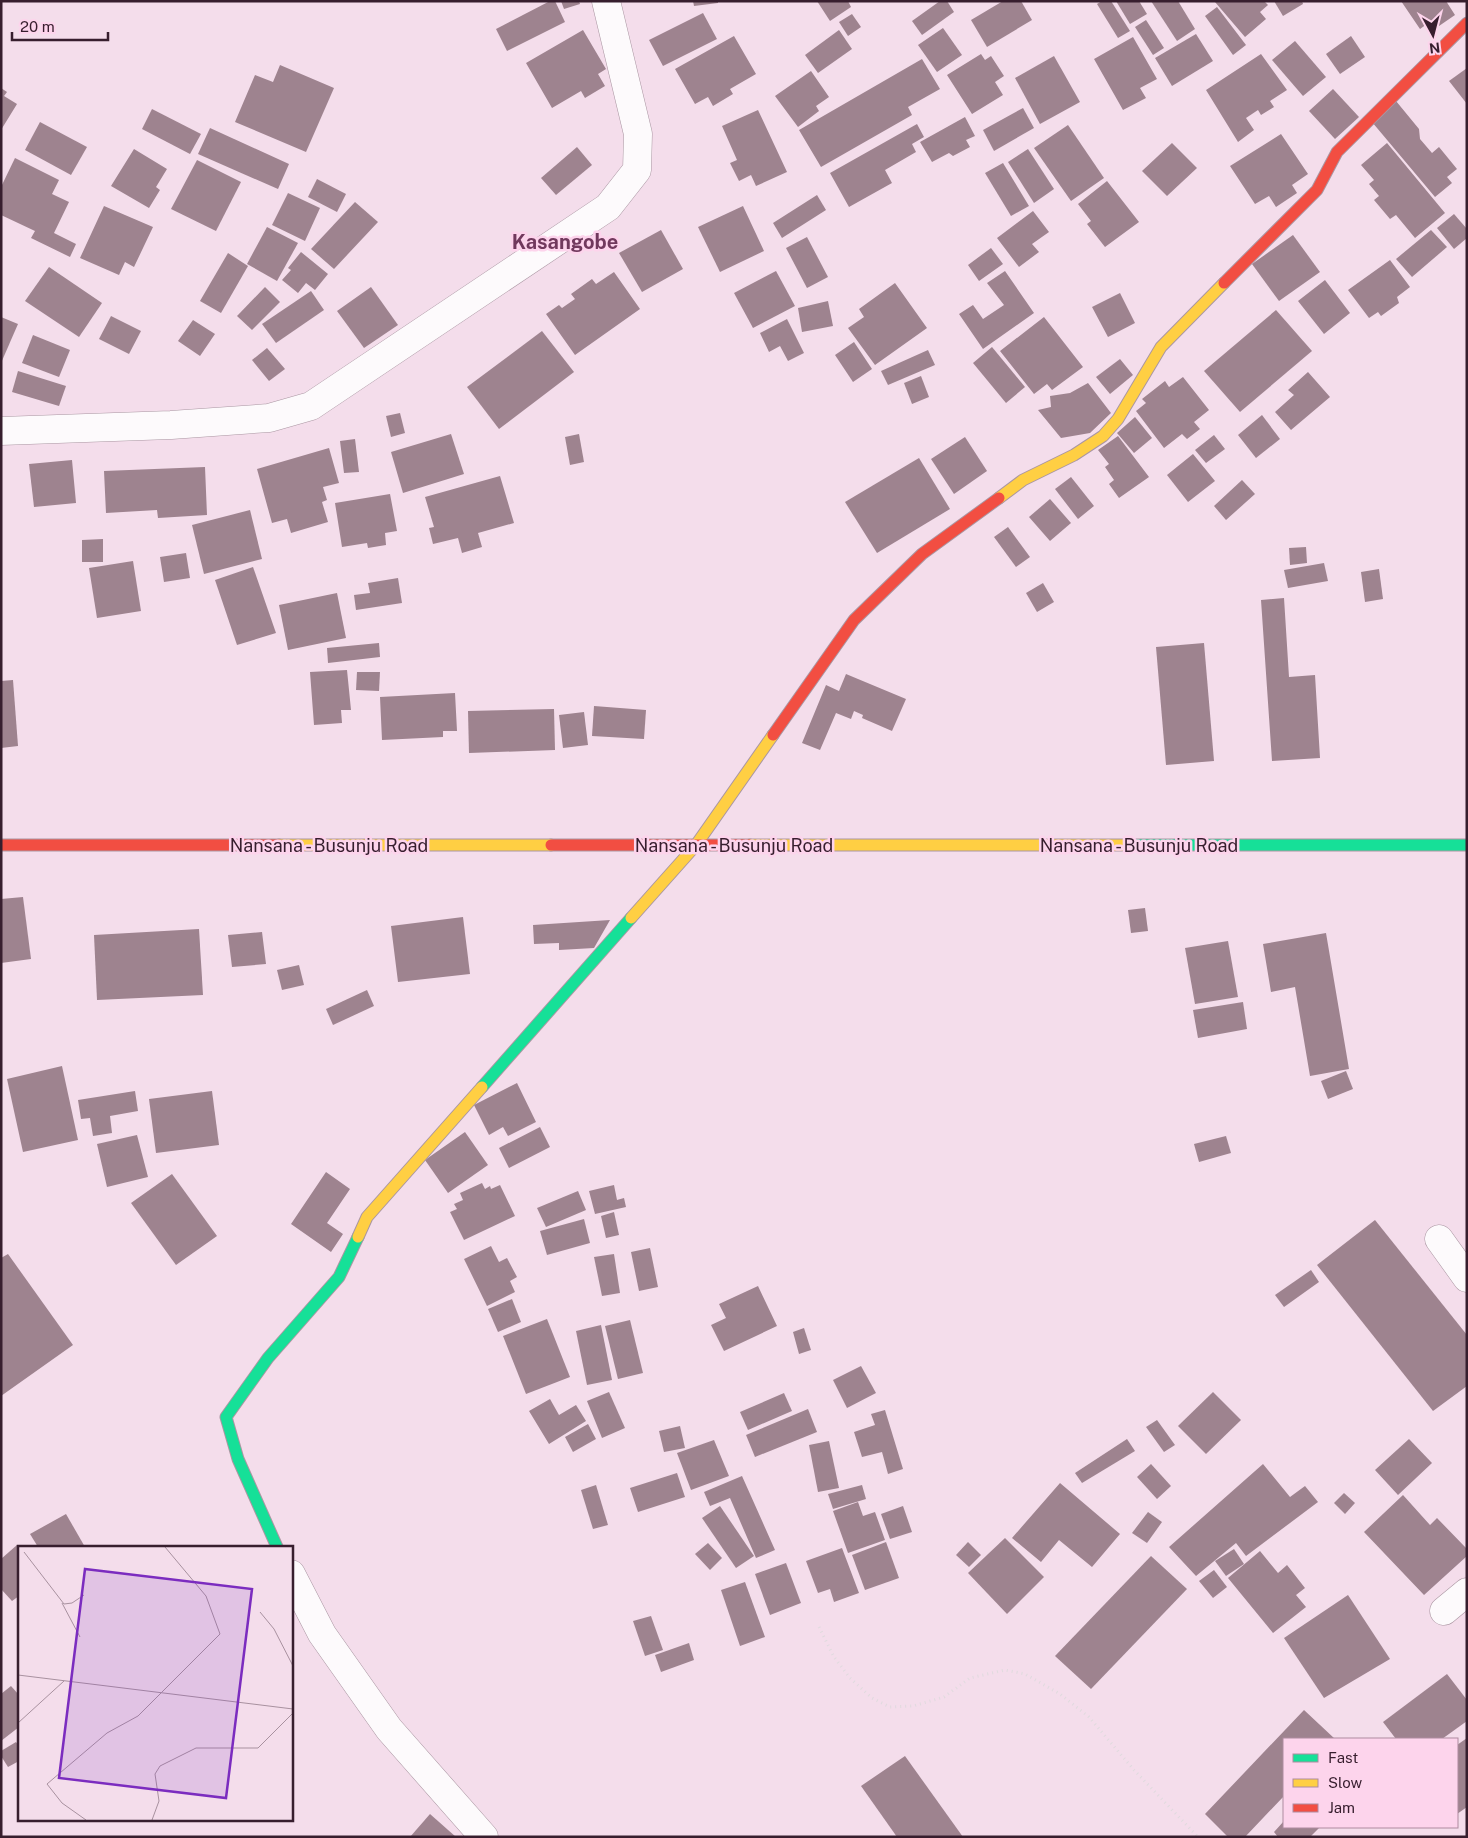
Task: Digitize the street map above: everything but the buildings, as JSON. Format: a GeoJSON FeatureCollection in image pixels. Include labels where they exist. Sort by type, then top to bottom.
{"type":"FeatureCollection","features":[{"type":"Feature","properties":{"kind":"street"},"geometry":{"type":"LineString","coordinates":[[1,431],[269,418],[311,406],[608,207],[636,170],[638,134],[606,1]]}},
{"type":"Feature","properties":{"kind":"street"},"geometry":{"type":"LineString","coordinates":[[277,1546],[238,1459],[226,1417],[268,1358],[338,1277],[367,1217],[696,845],[854,620],[922,554],[1023,480],[1074,455],[1103,436],[1118,418],[1161,347],[1317,190],[1337,152],[1467,23]]}},
{"type":"Feature","properties":{"kind":"street","name":"Nansana - Busunju Road"},"geometry":{"type":"LineString","coordinates":[[1,845],[1467,845]]}},
{"type":"Feature","properties":{"kind":"street"},"geometry":{"type":"LineString","coordinates":[[1439,1239],[1467,1278]]}},
{"type":"Feature","properties":{"kind":"street"},"geometry":{"type":"LineString","coordinates":[[292,1576],[322,1634],[389,1729],[484,1837]]}},
{"type":"Feature","properties":{"kind":"street"},"geometry":{"type":"LineString","coordinates":[[1444,1611],[1467,1592]]}},
{"type":"Feature","properties":{"kind":"path"},"geometry":{"type":"LineString","coordinates":[[819,1627],[834,1657],[850,1678],[872,1698],[890,1707],[913,1706],[944,1697],[970,1678],[1006,1670],[1025,1674],[1060,1694],[1089,1717],[1134,1770],[1198,1837]]}},
{"type":"Feature","properties":{"kind":"traffic: fast"},"geometry":{"type":"LineString","coordinates":[[1124,845],[1467,845]]}},
{"type":"Feature","properties":{"kind":"traffic: fast"},"geometry":{"type":"LineString","coordinates":[[482,1087],[631,918]]}},
{"type":"Feature","properties":{"kind":"traffic: fast"},"geometry":{"type":"LineString","coordinates":[[277,1546],[238,1459],[226,1417],[268,1358],[339,1277],[358,1237]]}},
{"type":"Feature","properties":{"kind":"traffic: slow"},"geometry":{"type":"LineString","coordinates":[[999,498],[1023,480],[1074,455],[1103,436],[1118,419],[1161,347],[1224,283]]}},
{"type":"Feature","properties":{"kind":"traffic: slow"},"geometry":{"type":"LineString","coordinates":[[631,918],[696,845],[773,735]]}},
{"type":"Feature","properties":{"kind":"traffic: slow"},"geometry":{"type":"LineString","coordinates":[[279,845],[551,845]]}},
{"type":"Feature","properties":{"kind":"traffic: slow"},"geometry":{"type":"LineString","coordinates":[[750,845],[1124,845]]}},
{"type":"Feature","properties":{"kind":"traffic: slow"},"geometry":{"type":"LineString","coordinates":[[358,1237],[367,1217],[482,1087]]}},
{"type":"Feature","properties":{"kind":"traffic: jam"},"geometry":{"type":"LineString","coordinates":[[1224,283],[1317,190],[1337,152],[1467,23]]}},
{"type":"Feature","properties":{"kind":"traffic: jam"},"geometry":{"type":"LineString","coordinates":[[773,735],[854,620],[922,554],[999,498]]}},
{"type":"Feature","properties":{"kind":"traffic: jam"},"geometry":{"type":"LineString","coordinates":[[1,845],[279,845]]}},
{"type":"Feature","properties":{"kind":"traffic: jam"},"geometry":{"type":"LineString","coordinates":[[551,845],[750,845]]}},
{"type":"Feature","properties":{"kind":"district","name":"Kasangobe"},"geometry":{"type":"Point","coordinates":[565,242]}}]}
